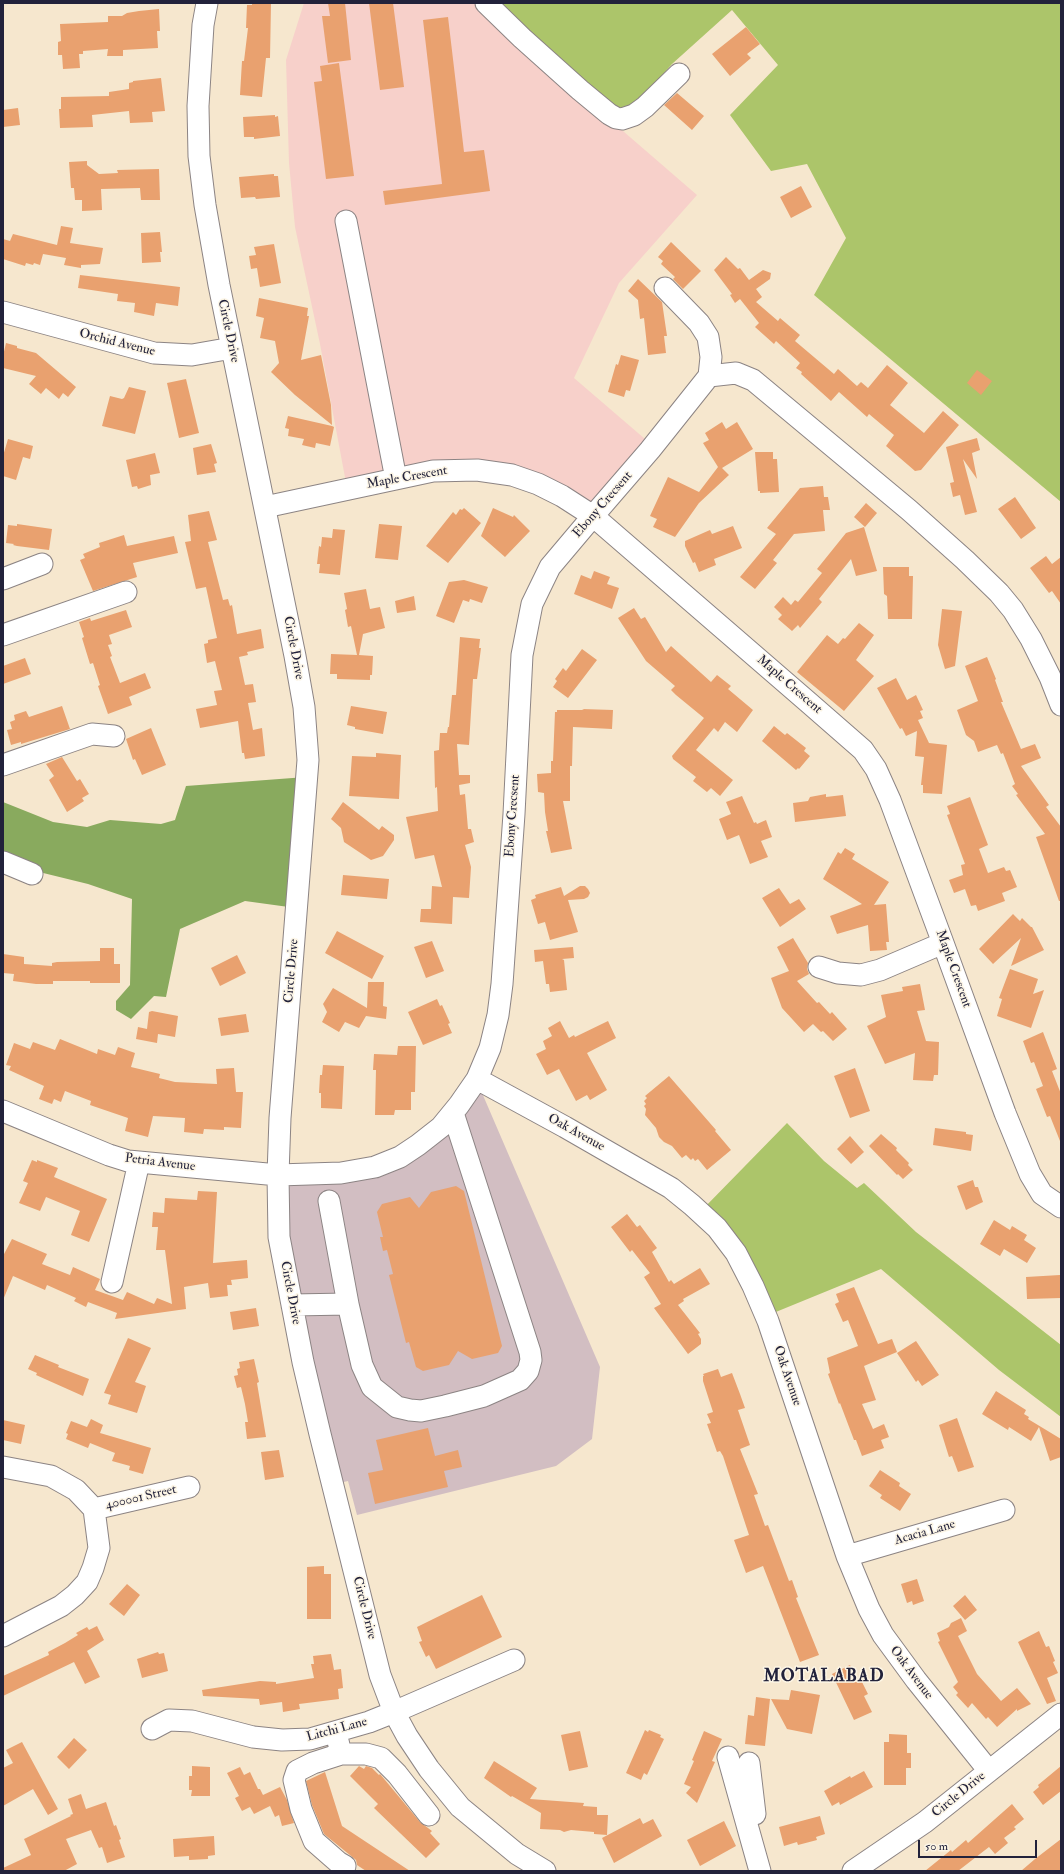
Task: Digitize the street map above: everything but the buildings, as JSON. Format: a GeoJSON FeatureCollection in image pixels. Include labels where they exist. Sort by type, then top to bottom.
{"type":"FeatureCollection","features":[{"type":"Feature","properties":{"kind":"street","name":"Circle Drive"},"geometry":{"type":"LineString","coordinates":[[207,3],[203,25],[198,106],[200,156],[207,219],[218,285],[265,507],[304,707],[308,760],[280,1118],[278,1175],[279,1237],[303,1362],[377,1660],[394,1712],[407,1736],[429,1770],[460,1807],[517,1854],[545,1871]]}},
{"type":"Feature","properties":{"kind":"street"},"geometry":{"type":"LineString","coordinates":[[486,3],[522,38],[580,90],[616,118],[622,119],[634,115],[645,107],[679,74]]}},
{"type":"Feature","properties":{"kind":"street"},"geometry":{"type":"LineString","coordinates":[[346,221],[396,479]]}},
{"type":"Feature","properties":{"kind":"street"},"geometry":{"type":"LineString","coordinates":[[665,288],[699,323],[708,337],[711,357],[709,376],[736,373],[753,380],[909,510],[965,560],[999,593],[1013,610],[1032,639],[1061,705]]}},
{"type":"Feature","properties":{"kind":"street","name":"Orchid Avenue"},"geometry":{"type":"LineString","coordinates":[[3,312],[154,353],[192,355],[232,348]]}},
{"type":"Feature","properties":{"kind":"street","name":"Ebony Crecsent"},"geometry":{"type":"LineString","coordinates":[[278,1175],[341,1173],[375,1167],[400,1157],[442,1127],[477,1079],[490,1048],[498,1015],[502,984],[522,655],[532,604],[550,567],[650,450],[709,376]]}},
{"type":"Feature","properties":{"kind":"street","name":"Maple Crescent"},"geometry":{"type":"LineString","coordinates":[[265,507],[433,471],[477,470],[512,475],[538,484],[562,496],[593,516],[863,750],[876,769],[890,800],[1005,1113],[1030,1174],[1042,1194],[1061,1207]]}},
{"type":"Feature","properties":{"kind":"street"},"geometry":{"type":"LineString","coordinates":[[3,579],[42,564]]}},
{"type":"Feature","properties":{"kind":"street"},"geometry":{"type":"LineString","coordinates":[[3,635],[126,592]]}},
{"type":"Feature","properties":{"kind":"street"},"geometry":{"type":"LineString","coordinates":[[3,765],[92,734],[114,736]]}},
{"type":"Feature","properties":{"kind":"street"},"geometry":{"type":"LineString","coordinates":[[3,862],[32,874]]}},
{"type":"Feature","properties":{"kind":"street"},"geometry":{"type":"LineString","coordinates":[[819,967],[838,973],[861,976],[880,970],[943,943]]}},
{"type":"Feature","properties":{"kind":"street","name":"Oak Avenue"},"geometry":{"type":"LineString","coordinates":[[477,1079],[645,1172],[671,1188],[717,1228],[736,1253],[768,1320],[860,1591],[883,1635],[934,1704],[989,1771]]}},
{"type":"Feature","properties":{"kind":"street","name":"Petria Avenue"},"geometry":{"type":"LineString","coordinates":[[3,1111],[103,1152],[135,1162],[278,1175]]}},
{"type":"Feature","properties":{"kind":"street"},"geometry":{"type":"LineString","coordinates":[[329,1201],[348,1304],[362,1365],[372,1387],[397,1407],[421,1411],[484,1396],[520,1380],[528,1371],[531,1360],[530,1352],[453,1113]]}},
{"type":"Feature","properties":{"kind":"street"},"geometry":{"type":"LineString","coordinates":[[107,1260],[135,1162]]}},
{"type":"Feature","properties":{"kind":"street"},"geometry":{"type":"LineString","coordinates":[[112,1282],[135,1162]]}},
{"type":"Feature","properties":{"kind":"street"},"geometry":{"type":"LineString","coordinates":[[292,1305],[348,1304]]}},
{"type":"Feature","properties":{"kind":"street"},"geometry":{"type":"LineString","coordinates":[[3,1467],[51,1476],[76,1490],[94,1509],[99,1548],[87,1582],[75,1595],[61,1606],[3,1636]]}},
{"type":"Feature","properties":{"kind":"street","name":"400001 Street"},"geometry":{"type":"LineString","coordinates":[[94,1509],[189,1487]]}},
{"type":"Feature","properties":{"kind":"street","name":"Acacia Lane"},"geometry":{"type":"LineString","coordinates":[[847,1556],[1004,1510]]}},
{"type":"Feature","properties":{"kind":"street","name":"Litchi Lane"},"geometry":{"type":"LineString","coordinates":[[152,1729],[169,1720],[192,1721],[253,1737],[282,1740],[310,1739],[336,1732],[394,1712],[514,1660]]}},
{"type":"Feature","properties":{"kind":"street","name":"Circle Drive"},"geometry":{"type":"LineString","coordinates":[[853,1871],[925,1822],[1061,1714]]}},
{"type":"Feature","properties":{"kind":"street"},"geometry":{"type":"LineString","coordinates":[[336,1732],[341,1754]]}},
{"type":"Feature","properties":{"kind":"street"},"geometry":{"type":"LineString","coordinates":[[345,1866],[338,1862],[314,1841],[301,1809],[294,1780],[297,1771],[313,1763],[341,1754],[366,1754],[381,1758],[397,1774],[429,1814]]}},
{"type":"Feature","properties":{"kind":"street"},"geometry":{"type":"LineString","coordinates":[[728,1758],[760,1871]]}},
{"type":"Feature","properties":{"kind":"street"},"geometry":{"type":"LineString","coordinates":[[749,1763],[754,1806],[770,1871]]}},
{"type":"Feature","properties":{"kind":"shaded area"},"geometry":{"type":"Polygon","coordinates":[[[304,3],[485,3],[579,93],[697,195],[619,283],[574,378],[652,445],[589,519],[513,475],[347,488],[320,344],[295,227],[289,163],[286,60],[304,3]]]}},
{"type":"Feature","properties":{"kind":"shaded area"},"geometry":{"type":"Polygon","coordinates":[[[476,1079],[600,1367],[592,1439],[556,1466],[357,1515],[348,1481],[331,1485],[277,1174],[401,1155],[476,1079]]]}},
{"type":"Feature","properties":{"kind":"green space"},"geometry":{"type":"Polygon","coordinates":[[[485,3],[1061,3],[1061,502],[814,295],[846,238],[807,164],[771,171],[730,115],[778,65],[732,10],[672,64],[617,126],[485,3]]]}},
{"type":"Feature","properties":{"kind":"green space"},"geometry":{"type":"Polygon","coordinates":[[[306,777],[296,908],[245,901],[180,929],[166,997],[154,996],[131,1019],[116,1010],[116,1001],[130,985],[132,899],[88,884],[31,870],[3,860],[3,802],[53,822],[87,827],[110,820],[161,824],[175,820],[186,786],[306,777]]]}},
{"type":"Feature","properties":{"kind":"green space"},"geometry":{"type":"Polygon","coordinates":[[[787,1123],[824,1161],[857,1188],[864,1183],[916,1232],[1061,1345],[1061,1417],[999,1370],[881,1269],[766,1316],[701,1211],[787,1123]]]}},
{"type":"Feature","properties":{"kind":"district","name":"MOTALABAD"},"geometry":{"type":"Point","coordinates":[824,1677]}}]}
